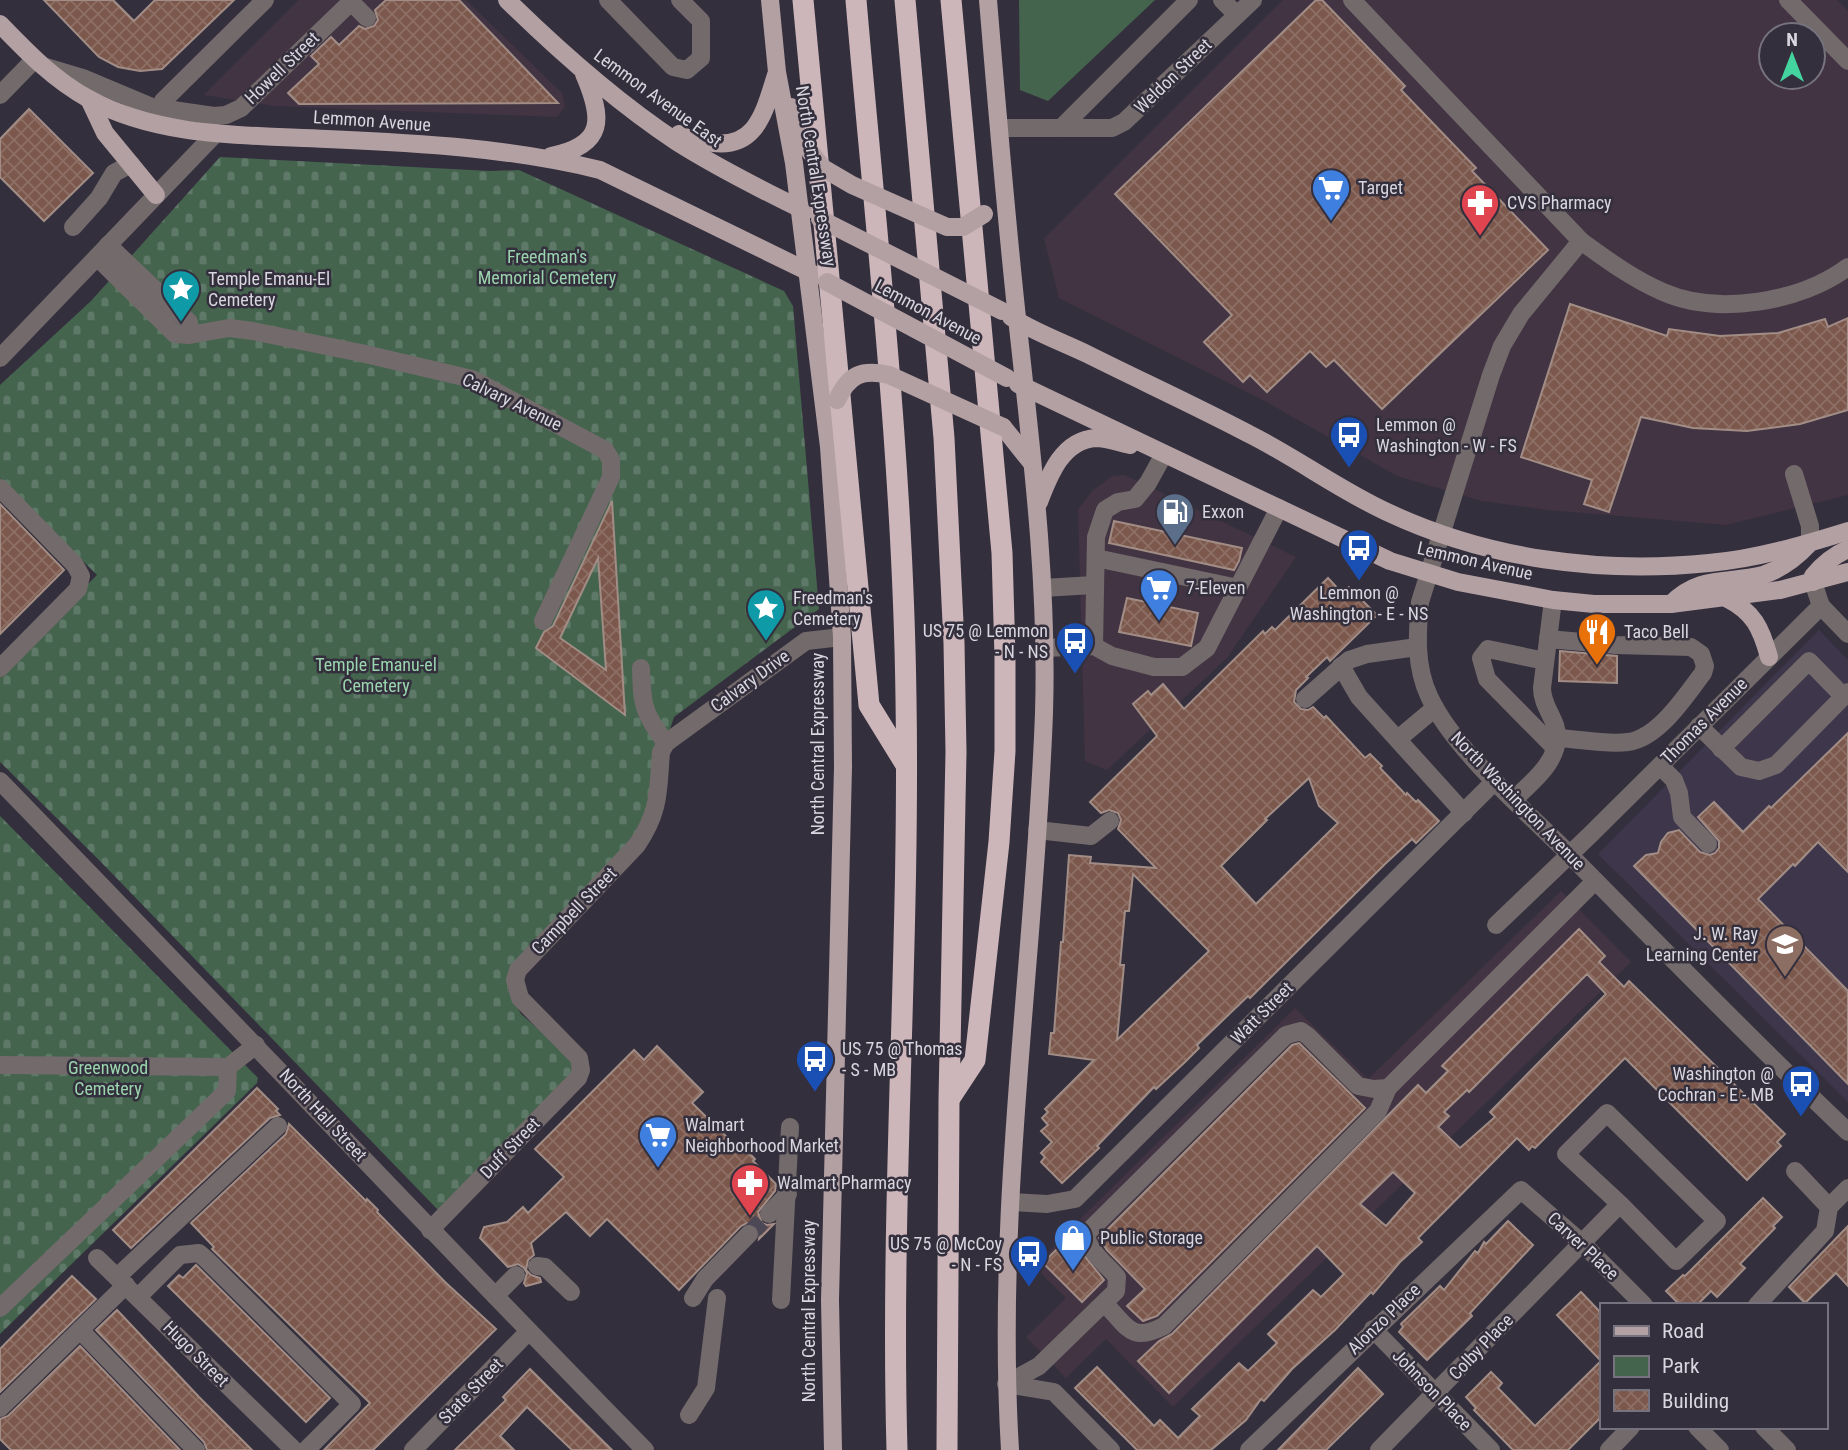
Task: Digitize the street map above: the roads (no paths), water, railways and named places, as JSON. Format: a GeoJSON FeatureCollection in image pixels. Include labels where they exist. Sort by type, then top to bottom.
{"type":"FeatureCollection","features":[{"type":"Feature","properties":{"kind":"highway"},"geometry":{"type":"LineString","coordinates":[[803,0],[869,705],[907,767]]}},
{"type":"Feature","properties":{"kind":"highway"},"geometry":{"type":"LineString","coordinates":[[856,0],[897,460],[904,596],[907,767],[896,1230],[897,1450]]}},
{"type":"Feature","properties":{"kind":"highway"},"geometry":{"type":"LineString","coordinates":[[905,0],[943,424],[952,578],[956,752],[949,1100],[947,1450]]}},
{"type":"Feature","properties":{"kind":"highway"},"geometry":{"type":"LineString","coordinates":[[949,1100],[975,1060],[999,842],[1005,751],[1002,553],[951,0]]}},
{"type":"Feature","properties":{"kind":"main road","name":"North Central Expressway"},"geometry":{"type":"LineString","coordinates":[[770,0],[777,72],[800,209],[829,447],[842,637],[843,767],[830,1300],[832,1450]]}},
{"type":"Feature","properties":{"kind":"main road"},"geometry":{"type":"LineString","coordinates":[[988,0],[1010,316],[1024,387],[1033,464],[1043,588],[1044,648],[1044,711],[1037,830],[1011,1202],[1006,1384],[1010,1450]]}},
{"type":"Feature","properties":{"kind":"main road","name":"Lemmon Avenue East"},"geometry":{"type":"LineString","coordinates":[[511,1],[582,71],[676,141],[800,209]]}},
{"type":"Feature","properties":{"kind":"main road","name":"Lemmon Avenue"},"geometry":{"type":"LineString","coordinates":[[0,24],[59,80],[89,99],[122,114],[152,123],[216,133],[417,144],[541,158],[600,170],[807,271],[1024,387],[1391,561],[1427,574],[1553,600],[1594,604],[1671,604],[1780,590],[1848,572]]}},
{"type":"Feature","properties":{"kind":"main road"},"geometry":{"type":"LineString","coordinates":[[541,158],[574,150],[585,143],[596,126],[597,107],[582,71]]}},
{"type":"Feature","properties":{"kind":"main road"},"geometry":{"type":"LineString","coordinates":[[641,115],[685,137],[714,144],[734,143],[748,135],[758,122],[766,108],[777,72]]}},
{"type":"Feature","properties":{"kind":"main road"},"geometry":{"type":"LineString","coordinates":[[777,72],[808,149],[823,168],[852,185],[947,227],[963,227],[984,214],[1003,187]]}},
{"type":"Feature","properties":{"kind":"main road"},"geometry":{"type":"LineString","coordinates":[[89,99],[105,133],[156,195]]}},
{"type":"Feature","properties":{"kind":"main road","name":"Lemmon Avenue"},"geometry":{"type":"LineString","coordinates":[[800,209],[1252,435],[1345,491],[1440,534],[1500,552],[1547,560],[1639,566],[1710,563],[1810,543],[1848,531]]}},
{"type":"Feature","properties":{"kind":"main road"},"geometry":{"type":"LineString","coordinates":[[829,447],[837,400],[843,387],[851,379],[872,371],[889,375],[1003,427],[1033,464]]}},
{"type":"Feature","properties":{"kind":"main road"},"geometry":{"type":"LineString","coordinates":[[1037,506],[1057,461],[1071,448],[1083,442],[1097,438],[1160,452]]}},
{"type":"Feature","properties":{"kind":"main road"},"geometry":{"type":"LineString","coordinates":[[1671,604],[1682,592],[1699,584],[1764,574],[1784,566],[1810,543]]}},
{"type":"Feature","properties":{"kind":"main road"},"geometry":{"type":"LineString","coordinates":[[1813,582],[1813,576],[1823,565],[1848,549]]}},
{"type":"Feature","properties":{"kind":"main road"},"geometry":{"type":"LineString","coordinates":[[1726,598],[1743,606],[1755,620],[1769,657]]}},
{"type":"Feature","properties":{"kind":"main road"},"geometry":{"type":"LineString","coordinates":[[824,1450],[832,1422]]}},
{"type":"Feature","properties":{"kind":"street"},"geometry":{"type":"LineString","coordinates":[[160,108],[170,94],[265,0]]}},
{"type":"Feature","properties":{"kind":"street"},"geometry":{"type":"LineString","coordinates":[[608,0],[673,67],[687,70],[701,58],[701,21],[680,0]]}},
{"type":"Feature","properties":{"kind":"street"},"geometry":{"type":"LineString","coordinates":[[1061,128],[1189,0]]}},
{"type":"Feature","properties":{"kind":"street"},"geometry":{"type":"LineString","coordinates":[[1222,0],[1237,15]]}},
{"type":"Feature","properties":{"kind":"street","name":"Weldon Street"},"geometry":{"type":"LineString","coordinates":[[999,128],[1112,128],[1124,122],[1253,0]]}},
{"type":"Feature","properties":{"kind":"street"},"geometry":{"type":"LineString","coordinates":[[1352,0],[1581,241],[1624,272],[1664,292],[1709,302],[1741,303],[1789,296],[1836,276],[1848,267]]}},
{"type":"Feature","properties":{"kind":"street"},"geometry":{"type":"LineString","coordinates":[[1788,0],[1848,61]]}},
{"type":"Feature","properties":{"kind":"street"},"geometry":{"type":"LineString","coordinates":[[352,1],[367,18]]}},
{"type":"Feature","properties":{"kind":"street","name":"Howell Street"},"geometry":{"type":"LineString","coordinates":[[38,62],[83,78],[131,100],[160,108],[214,116],[237,111],[352,1]]}},
{"type":"Feature","properties":{"kind":"street"},"geometry":{"type":"LineString","coordinates":[[0,95],[38,62]]}},
{"type":"Feature","properties":{"kind":"street"},"geometry":{"type":"LineString","coordinates":[[0,358],[216,133]]}},
{"type":"Feature","properties":{"kind":"street"},"geometry":{"type":"LineString","coordinates":[[73,227],[99,198],[114,173],[131,164]]}},
{"type":"Feature","properties":{"kind":"street","name":"North Washington Avenue"},"geometry":{"type":"LineString","coordinates":[[1581,241],[1521,314],[1502,346],[1427,574],[1420,603],[1417,647],[1421,675],[1435,708],[1463,747],[1848,1132]]}},
{"type":"Feature","properties":{"kind":"street","name":"Calvary Avenue"},"geometry":{"type":"LineString","coordinates":[[102,251],[175,334],[189,335],[229,328],[253,331],[361,352],[472,379],[605,450],[611,460],[611,477],[543,621]]}},
{"type":"Feature","properties":{"kind":"street"},"geometry":{"type":"LineString","coordinates":[[1094,646],[1096,537],[1105,510],[1118,502],[1135,499],[1148,483],[1160,452]]}},
{"type":"Feature","properties":{"kind":"street"},"geometry":{"type":"LineString","coordinates":[[1794,474],[1810,526],[1810,543]]}},
{"type":"Feature","properties":{"kind":"street"},"geometry":{"type":"LineString","coordinates":[[0,488],[75,565],[81,576],[78,589],[0,668]]}},
{"type":"Feature","properties":{"kind":"street"},"geometry":{"type":"LineString","coordinates":[[1044,648],[1094,646],[1112,656],[1154,667],[1182,667],[1207,648],[1279,508]]}},
{"type":"Feature","properties":{"kind":"street"},"geometry":{"type":"LineString","coordinates":[[1096,558],[1238,588]]}},
{"type":"Feature","properties":{"kind":"street"},"geometry":{"type":"LineString","coordinates":[[1813,582],[1821,606],[1848,634]]}},
{"type":"Feature","properties":{"kind":"street"},"geometry":{"type":"LineString","coordinates":[[1043,588],[1094,584]]}},
{"type":"Feature","properties":{"kind":"street"},"geometry":{"type":"LineString","coordinates":[[1514,799],[1544,770],[1556,743],[1556,727],[1542,698],[1553,600]]}},
{"type":"Feature","properties":{"kind":"street","name":"Thomas Avenue"},"geometry":{"type":"LineString","coordinates":[[1496,925],[1821,606]]}},
{"type":"Feature","properties":{"kind":"street","name":"Calvary Drive"},"geometry":{"type":"LineString","coordinates":[[666,743],[806,640],[842,637]]}},
{"type":"Feature","properties":{"kind":"street"},"geometry":{"type":"LineString","coordinates":[[1545,661],[1488,649],[1481,657],[1487,680],[1556,743],[1627,743],[1639,740],[1670,716],[1705,667],[1701,654],[1691,647],[1616,645],[1548,639]]}},
{"type":"Feature","properties":{"kind":"street"},"geometry":{"type":"LineString","coordinates":[[1305,699],[1349,660],[1367,654],[1417,647]]}},
{"type":"Feature","properties":{"kind":"street"},"geometry":{"type":"LineString","coordinates":[[1699,726],[1721,749],[1741,767],[1759,771],[1776,765],[1846,694],[1809,661],[1721,749]]}},
{"type":"Feature","properties":{"kind":"street"},"geometry":{"type":"LineString","coordinates":[[1341,666],[1359,696],[1464,813]]}},
{"type":"Feature","properties":{"kind":"street"},"geometry":{"type":"LineString","coordinates":[[641,668],[642,703],[652,725],[666,743]]}},
{"type":"Feature","properties":{"kind":"street"},"geometry":{"type":"LineString","coordinates":[[1398,738],[1435,708]]}},
{"type":"Feature","properties":{"kind":"street","name":"Campbell Street"},"geometry":{"type":"LineString","coordinates":[[581,1063],[520,998],[514,980],[518,970],[637,845],[647,830],[654,816],[661,752],[666,743]]}},
{"type":"Feature","properties":{"kind":"street"},"geometry":{"type":"LineString","coordinates":[[1660,766],[1674,780],[1679,793],[1682,817],[1708,844]]}},
{"type":"Feature","properties":{"kind":"street","name":"North Hall Street"},"geometry":{"type":"LineString","coordinates":[[0,781],[645,1450]]}},
{"type":"Feature","properties":{"kind":"street","name":"Watt Street"},"geometry":{"type":"LineString","coordinates":[[1011,1202],[1047,1204],[1075,1199],[1495,781]]}},
{"type":"Feature","properties":{"kind":"street"},"geometry":{"type":"LineString","coordinates":[[1037,830],[1091,836],[1110,821]]}},
{"type":"Feature","properties":{"kind":"street"},"geometry":{"type":"LineString","coordinates":[[1105,1304],[1135,1334],[1143,1335],[1164,1326],[1378,1111],[1388,1088],[1595,881]]}},
{"type":"Feature","properties":{"kind":"street"},"geometry":{"type":"LineString","coordinates":[[1006,1384],[1039,1366],[1116,1291],[1118,1277],[1093,1250],[1086,1234],[1286,1035],[1301,1031],[1308,1036],[1357,1086],[1388,1088]]}},
{"type":"Feature","properties":{"kind":"street"},"geometry":{"type":"LineString","coordinates":[[0,1065],[228,1067],[256,1045]]}},
{"type":"Feature","properties":{"kind":"street","name":"Duff Street"},"geometry":{"type":"LineString","coordinates":[[430,1230],[578,1078],[581,1063]]}},
{"type":"Feature","properties":{"kind":"street"},"geometry":{"type":"LineString","coordinates":[[0,1308],[227,1091],[228,1067]]}},
{"type":"Feature","properties":{"kind":"street"},"geometry":{"type":"LineString","coordinates":[[1607,1114],[1717,1222],[1676,1261],[1620,1204],[1566,1154],[1607,1114]]}},
{"type":"Feature","properties":{"kind":"street"},"geometry":{"type":"LineString","coordinates":[[0,1408],[127,1286],[278,1126]]}},
{"type":"Feature","properties":{"kind":"street"},"geometry":{"type":"LineString","coordinates":[[781,1300],[790,1127]]}},
{"type":"Feature","properties":{"kind":"street"},"geometry":{"type":"LineString","coordinates":[[1795,1171],[1829,1207]]}},
{"type":"Feature","properties":{"kind":"street"},"geometry":{"type":"LineString","coordinates":[[1758,1303],[1825,1231],[1829,1207],[1848,1188]]}},
{"type":"Feature","properties":{"kind":"street","name":"Carver Place"},"geometry":{"type":"LineString","coordinates":[[1521,1190],[1582,1243],[1641,1303]]}},
{"type":"Feature","properties":{"kind":"street","name":"Alonzo Place"},"geometry":{"type":"LineString","coordinates":[[1249,1450],[1521,1190]]}},
{"type":"Feature","properties":{"kind":"street"},"geometry":{"type":"LineString","coordinates":[[769,1214],[788,1194]]}},
{"type":"Feature","properties":{"kind":"street","name":"Colby Place"},"geometry":{"type":"LineString","coordinates":[[1380,1450],[1620,1204]]}},
{"type":"Feature","properties":{"kind":"street"},"geometry":{"type":"LineString","coordinates":[[693,1298],[705,1279],[749,1234]]}},
{"type":"Feature","properties":{"kind":"street"},"geometry":{"type":"LineString","coordinates":[[127,1286],[180,1255],[199,1253],[207,1260],[352,1404],[306,1450]]}},
{"type":"Feature","properties":{"kind":"street","name":"Hugo Street"},"geometry":{"type":"LineString","coordinates":[[97,1258],[294,1450]]}},
{"type":"Feature","properties":{"kind":"street"},"geometry":{"type":"LineString","coordinates":[[537,1266],[545,1267],[571,1292]]}},
{"type":"Feature","properties":{"kind":"street"},"geometry":{"type":"LineString","coordinates":[[495,1296],[516,1275]]}},
{"type":"Feature","properties":{"kind":"street"},"geometry":{"type":"LineString","coordinates":[[689,1415],[706,1388],[717,1298]]}},
{"type":"Feature","properties":{"kind":"street","name":"Johnson Place"},"geometry":{"type":"LineString","coordinates":[[1373,1329],[1491,1450]]}},
{"type":"Feature","properties":{"kind":"street"},"geometry":{"type":"LineString","coordinates":[[80,1330],[196,1450]]}},
{"type":"Feature","properties":{"kind":"street","name":"State Street"},"geometry":{"type":"LineString","coordinates":[[413,1450],[529,1331]]}},
{"type":"Feature","properties":{"kind":"street"},"geometry":{"type":"LineString","coordinates":[[1006,1384],[1054,1392],[1111,1450]]}},
{"type":"Feature","properties":{"kind":"street"},"geometry":{"type":"LineString","coordinates":[[1609,1450],[1629,1429]]}},
{"type":"Feature","properties":{"kind":"street"},"geometry":{"type":"LineString","coordinates":[[1699,1429],[1720,1450]]}},
{"type":"Feature","properties":{"kind":"street"},"geometry":{"type":"LineString","coordinates":[[1766,1429],[1787,1450]]}},
{"type":"Feature","properties":{"kind":"tunnel"},"geometry":{"type":"LineString","coordinates":[[749,1234],[769,1214]]}},
{"type":"Feature","properties":{"kind":"place","name":"Target"},"geometry":{"type":"Point","coordinates":[1331,222]}},
{"type":"Feature","properties":{"kind":"place","name":"CVS Pharmacy"},"geometry":{"type":"Point","coordinates":[1480,237]}},
{"type":"Feature","properties":{"kind":"place","name":"Temple Emanu-El Cemetery"},"geometry":{"type":"Point","coordinates":[181,323]}},
{"type":"Feature","properties":{"kind":"place","name":"Lemmon @ Washington - W - FS"},"geometry":{"type":"Point","coordinates":[1349,469]}},
{"type":"Feature","properties":{"kind":"place","name":"Exxon"},"geometry":{"type":"Point","coordinates":[1175,546]}},
{"type":"Feature","properties":{"kind":"place","name":"Lemmon @ Washington - E - NS"},"geometry":{"type":"Point","coordinates":[1359,582]}},
{"type":"Feature","properties":{"kind":"place","name":"7-Eleven"},"geometry":{"type":"Point","coordinates":[1159,622]}},
{"type":"Feature","properties":{"kind":"place","name":"Freedman's Cemetery"},"geometry":{"type":"Point","coordinates":[766,642]}},
{"type":"Feature","properties":{"kind":"place","name":"Taco Bell"},"geometry":{"type":"Point","coordinates":[1597,666]}},
{"type":"Feature","properties":{"kind":"place","name":"US 75 @ Lemmon - N - NS"},"geometry":{"type":"Point","coordinates":[1075,675]}},
{"type":"Feature","properties":{"kind":"place","name":"J. W. Ray Learning Center"},"geometry":{"type":"Point","coordinates":[1785,978]}},
{"type":"Feature","properties":{"kind":"place","name":"US 75 @ Thomas - S - MB"},"geometry":{"type":"Point","coordinates":[815,1093]}},
{"type":"Feature","properties":{"kind":"place","name":"Washington @ Cochran - E - MB"},"geometry":{"type":"Point","coordinates":[1801,1118]}},
{"type":"Feature","properties":{"kind":"place","name":"Walmart Neighborhood Market"},"geometry":{"type":"Point","coordinates":[658,1169]}},
{"type":"Feature","properties":{"kind":"place","name":"Walmart Pharmacy"},"geometry":{"type":"Point","coordinates":[750,1217]}},
{"type":"Feature","properties":{"kind":"place","name":"Public Storage"},"geometry":{"type":"Point","coordinates":[1073,1272]}},
{"type":"Feature","properties":{"kind":"place","name":"US 75 @ McCoy - N - FS"},"geometry":{"type":"Point","coordinates":[1029,1288]}},
{"type":"Feature","properties":{"kind":"park label","name":"Freedman's Memorial Cemetery"},"geometry":{"type":"Point","coordinates":[547,267]}},
{"type":"Feature","properties":{"kind":"park label","name":"Temple Emanu-el Cemetery"},"geometry":{"type":"Point","coordinates":[376,675]}},
{"type":"Feature","properties":{"kind":"park label","name":"Greenwood Cemetery"},"geometry":{"type":"Point","coordinates":[108,1078]}}]}
